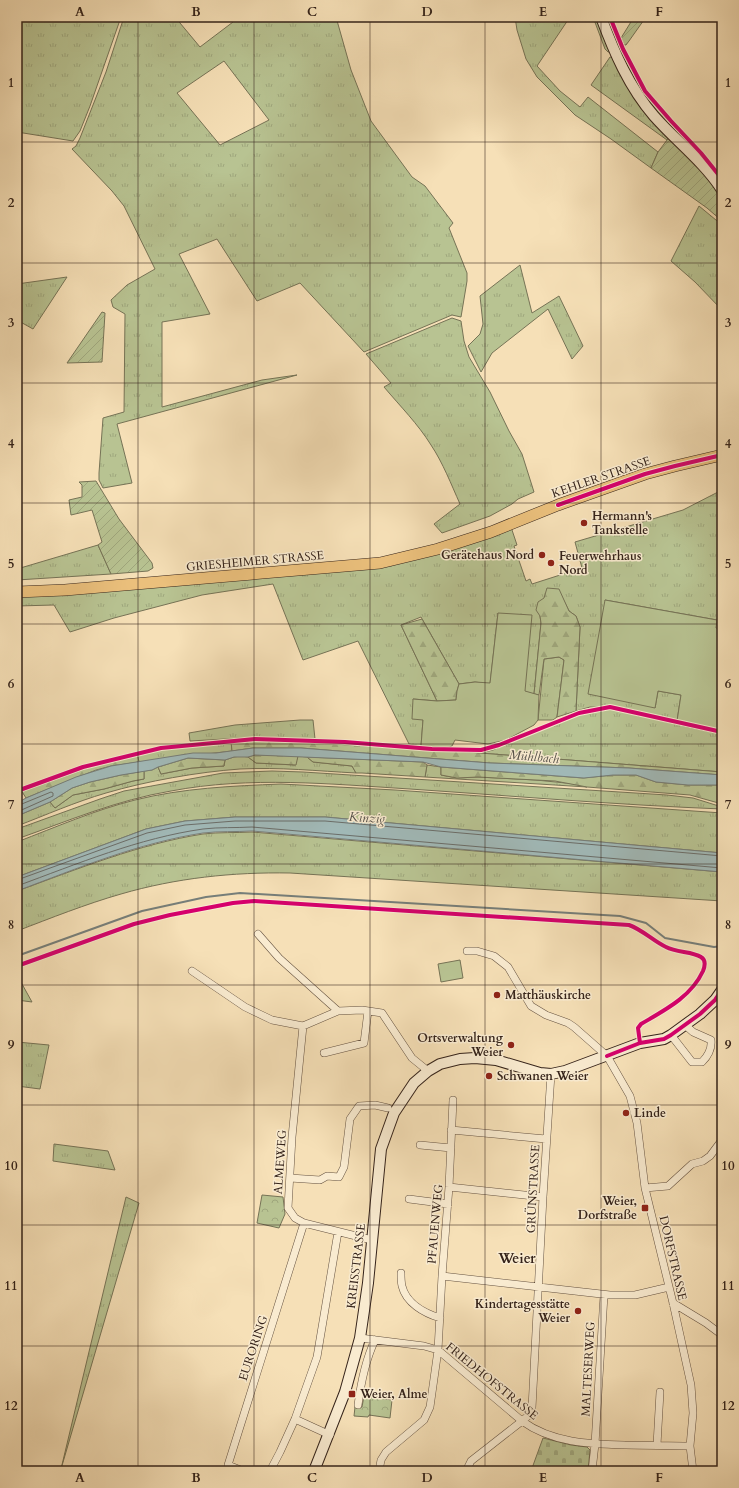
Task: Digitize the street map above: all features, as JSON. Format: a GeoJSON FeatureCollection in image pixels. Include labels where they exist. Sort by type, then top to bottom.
{"type":"FeatureCollection","features":[{"type":"Feature","properties":{"kind":"main road","name":"KEHLER STRASSE"},"geometry":{"type":"LineString","coordinates":[[491,532],[558,505],[645,474],[722,455]]}},
{"type":"Feature","properties":{"kind":"main road","name":"GRIESHEIMER STRASSE"},"geometry":{"type":"LineString","coordinates":[[17,592],[64,590],[380,563],[438,549],[491,532]]}},
{"type":"Feature","properties":{"kind":"street"},"geometry":{"type":"LineString","coordinates":[[601,17],[620,64],[640,97],[654,116],[705,168],[721,189]]}},
{"type":"Feature","properties":{"kind":"street"},"geometry":{"type":"LineString","coordinates":[[258,934],[279,958],[338,1011]]}},
{"type":"Feature","properties":{"kind":"street","name":"DORFSTRASSE"},"geometry":{"type":"LineString","coordinates":[[467,951],[477,951],[494,956],[508,967],[532,1006],[546,1015],[568,1023],[607,1056],[630,1096],[634,1110],[645,1188],[691,1385],[693,1413],[690,1446],[693,1471]]}},
{"type":"Feature","properties":{"kind":"street"},"geometry":{"type":"LineString","coordinates":[[192,971],[245,1007],[272,1020],[303,1026],[338,1011],[368,1011],[382,1013],[412,1058],[428,1071]]}},
{"type":"Feature","properties":{"kind":"street"},"geometry":{"type":"LineString","coordinates":[[551,1074],[565,1072],[640,1043],[664,1039],[700,1014],[715,1000],[722,990]]}},
{"type":"Feature","properties":{"kind":"street"},"geometry":{"type":"LineString","coordinates":[[324,1053],[364,1043],[368,1011]]}},
{"type":"Feature","properties":{"kind":"street"},"geometry":{"type":"LineString","coordinates":[[670,1036],[692,1062],[702,1062],[707,1057],[711,1040],[693,1032],[685,1025]]}},
{"type":"Feature","properties":{"kind":"street","name":"ALMEWEG"},"geometry":{"type":"LineString","coordinates":[[303,1026],[288,1208],[295,1218],[304,1223],[372,1240]]}},
{"type":"Feature","properties":{"kind":"street","name":"KREISSTRASSE"},"geometry":{"type":"LineString","coordinates":[[314,1471],[330,1435],[349,1380],[360,1338],[368,1283],[381,1149],[394,1113],[414,1083],[428,1071],[448,1062],[475,1058],[496,1060],[540,1073],[551,1074]]}},
{"type":"Feature","properties":{"kind":"street","name":"GRÜNSTRASSE"},"geometry":{"type":"LineString","coordinates":[[466,1471],[471,1461],[528,1416],[532,1408],[546,1139],[551,1074]]}},
{"type":"Feature","properties":{"kind":"street","name":"PFAUENWEG"},"geometry":{"type":"LineString","coordinates":[[379,1471],[381,1460],[386,1452],[424,1420],[430,1407],[438,1350],[448,1204],[453,1100]]}},
{"type":"Feature","properties":{"kind":"street"},"geometry":{"type":"LineString","coordinates":[[290,1178],[320,1180],[327,1176],[339,1177],[344,1167],[350,1119],[358,1106],[375,1105],[388,1108]]}},
{"type":"Feature","properties":{"kind":"street"},"geometry":{"type":"LineString","coordinates":[[451,1130],[546,1139]]}},
{"type":"Feature","properties":{"kind":"street"},"geometry":{"type":"LineString","coordinates":[[645,1188],[668,1186],[692,1164],[710,1156],[722,1140]]}},
{"type":"Feature","properties":{"kind":"street"},"geometry":{"type":"LineString","coordinates":[[420,1145],[451,1148]]}},
{"type":"Feature","properties":{"kind":"street"},"geometry":{"type":"LineString","coordinates":[[449,1187],[543,1197]]}},
{"type":"Feature","properties":{"kind":"street"},"geometry":{"type":"LineString","coordinates":[[409,1199],[448,1204]]}},
{"type":"Feature","properties":{"kind":"street","name":"EURORING"},"geometry":{"type":"LineString","coordinates":[[243,1471],[228,1465],[304,1223]]}},
{"type":"Feature","properties":{"kind":"street"},"geometry":{"type":"LineString","coordinates":[[270,1471],[295,1419],[317,1357],[338,1232]]}},
{"type":"Feature","properties":{"kind":"street"},"geometry":{"type":"LineString","coordinates":[[401,1273],[402,1287],[411,1302],[425,1313],[440,1318]]}},
{"type":"Feature","properties":{"kind":"street"},"geometry":{"type":"LineString","coordinates":[[442,1276],[538,1286],[604,1295],[635,1295],[669,1287]]}},
{"type":"Feature","properties":{"kind":"street","name":"MALTESERWEG"},"geometry":{"type":"LineString","coordinates":[[592,1471],[604,1295]]}},
{"type":"Feature","properties":{"kind":"street"},"geometry":{"type":"LineString","coordinates":[[673,1303],[706,1323],[722,1335]]}},
{"type":"Feature","properties":{"kind":"street","name":"FRIEDHOFSTRASSE"},"geometry":{"type":"LineString","coordinates":[[360,1338],[424,1346],[438,1350],[522,1421],[531,1428],[543,1434],[571,1441],[595,1444],[690,1446]]}},
{"type":"Feature","properties":{"kind":"street"},"geometry":{"type":"LineString","coordinates":[[358,1405],[364,1369],[368,1354],[375,1340]]}},
{"type":"Feature","properties":{"kind":"street"},"geometry":{"type":"LineString","coordinates":[[657,1446],[660,1392]]}},
{"type":"Feature","properties":{"kind":"street"},"geometry":{"type":"LineString","coordinates":[[295,1419],[330,1435]]}},
{"type":"Feature","properties":{"kind":"green space"},"geometry":{"type":"Polygon","coordinates":[[[17,17],[121,17],[90,106],[80,131],[73,141],[17,132],[17,17]]]}},
{"type":"Feature","properties":{"kind":"green space"},"geometry":{"type":"Polygon","coordinates":[[[124,17],[175,17],[200,47],[233,22],[230,17],[336,17],[351,70],[371,121],[412,177],[425,186],[453,223],[449,228],[467,273],[461,317],[452,315],[364,352],[300,283],[257,301],[217,239],[179,254],[210,314],[162,322],[162,407],[262,380],[297,375],[117,424],[132,483],[103,488],[99,480],[99,473],[103,418],[124,412],[125,314],[113,307],[111,300],[127,285],[155,269],[124,206],[112,191],[72,149],[76,146],[80,138],[106,72],[124,17]],[[224,61],[177,93],[220,145],[269,120],[224,61]]]}},
{"type":"Feature","properties":{"kind":"green space"},"geometry":{"type":"Polygon","coordinates":[[[515,17],[570,17],[537,66],[560,91],[580,107],[588,97],[658,152],[651,168],[575,115],[537,77],[526,59],[517,30],[515,17]]]}},
{"type":"Feature","properties":{"kind":"green space"},"geometry":{"type":"Polygon","coordinates":[[[593,17],[598,17],[610,52],[605,49],[593,17]]]}},
{"type":"Feature","properties":{"kind":"green space"},"geometry":{"type":"Polygon","coordinates":[[[634,17],[646,17],[626,45],[624,45],[621,38],[634,17]]]}},
{"type":"Feature","properties":{"kind":"green space"},"geometry":{"type":"Polygon","coordinates":[[[623,54],[626,55],[642,88],[651,100],[710,166],[722,181],[722,186],[660,118],[644,97],[621,58],[623,54]]]}},
{"type":"Feature","properties":{"kind":"green space"},"geometry":{"type":"Polygon","coordinates":[[[610,57],[615,57],[670,136],[667,140],[591,85],[610,57]]]}},
{"type":"Feature","properties":{"kind":"green space"},"geometry":{"type":"Polygon","coordinates":[[[670,136],[704,172],[722,196],[722,221],[707,208],[651,168],[658,152],[670,136]]]}},
{"type":"Feature","properties":{"kind":"green space"},"geometry":{"type":"Polygon","coordinates":[[[699,206],[722,225],[722,310],[695,282],[671,261],[699,206]]]}},
{"type":"Feature","properties":{"kind":"green space"},"geometry":{"type":"Polygon","coordinates":[[[520,265],[532,313],[559,296],[583,346],[572,359],[548,309],[492,353],[481,372],[468,346],[480,334],[483,324],[480,296],[520,265]]]}},
{"type":"Feature","properties":{"kind":"green space"},"geometry":{"type":"Polygon","coordinates":[[[67,277],[33,329],[17,320],[17,284],[67,277]]]}},
{"type":"Feature","properties":{"kind":"green space"},"geometry":{"type":"Polygon","coordinates":[[[102,312],[105,313],[102,362],[67,363],[102,312]]]}},
{"type":"Feature","properties":{"kind":"green space"},"geometry":{"type":"Polygon","coordinates":[[[452,318],[461,321],[464,341],[469,357],[490,392],[522,454],[534,492],[518,499],[490,516],[442,533],[434,524],[460,504],[447,474],[426,437],[415,422],[384,387],[391,383],[366,354],[452,318]]]}},
{"type":"Feature","properties":{"kind":"green space"},"geometry":{"type":"Polygon","coordinates":[[[96,481],[119,519],[152,563],[153,568],[148,571],[111,574],[98,545],[102,542],[92,510],[71,515],[69,500],[82,497],[82,485],[79,482],[96,481]]]}},
{"type":"Feature","properties":{"kind":"green space"},"geometry":{"type":"Polygon","coordinates":[[[718,492],[722,497],[722,552],[719,555],[723,571],[723,579],[722,595],[717,620],[605,600],[655,708],[658,691],[681,695],[677,721],[625,708],[590,707],[576,711],[580,627],[576,616],[569,611],[558,589],[540,616],[541,623],[534,694],[525,692],[498,613],[490,684],[475,682],[459,684],[421,617],[401,625],[437,701],[413,699],[423,720],[421,746],[409,744],[358,641],[303,660],[273,584],[202,595],[114,618],[70,632],[54,605],[17,606],[17,596],[333,571],[511,527],[517,545],[514,546],[526,581],[530,579],[532,584],[582,568],[575,542],[683,510],[718,492]]]}},
{"type":"Feature","properties":{"kind":"green space"},"geometry":{"type":"Polygon","coordinates":[[[98,545],[111,574],[17,580],[17,569],[98,545]]]}},
{"type":"Feature","properties":{"kind":"green space"},"geometry":{"type":"Polygon","coordinates":[[[547,588],[559,589],[569,611],[576,616],[580,627],[576,711],[557,717],[564,660],[559,657],[544,659],[539,695],[534,694],[541,623],[540,616],[536,610],[538,602],[544,598],[547,588]]]}},
{"type":"Feature","properties":{"kind":"green space"},"geometry":{"type":"Polygon","coordinates":[[[605,600],[717,620],[716,628],[722,629],[722,730],[677,721],[681,695],[658,691],[655,708],[588,694],[605,600]]]}},
{"type":"Feature","properties":{"kind":"green space"},"geometry":{"type":"Polygon","coordinates":[[[498,613],[532,615],[525,691],[539,695],[538,720],[534,725],[506,740],[488,744],[455,740],[452,746],[449,747],[421,746],[423,720],[412,719],[413,699],[437,701],[456,700],[459,684],[475,682],[490,683],[498,613]]]}},
{"type":"Feature","properties":{"kind":"green space"},"geometry":{"type":"Polygon","coordinates":[[[422,619],[459,684],[456,700],[437,701],[401,625],[422,619]]]}},
{"type":"Feature","properties":{"kind":"green space"},"geometry":{"type":"Polygon","coordinates":[[[559,657],[564,660],[557,717],[553,720],[538,720],[544,659],[559,657]]]}},
{"type":"Feature","properties":{"kind":"green space"},"geometry":{"type":"Polygon","coordinates":[[[610,709],[722,734],[722,772],[467,752],[485,752],[493,750],[530,733],[576,715],[610,709]]]}},
{"type":"Feature","properties":{"kind":"green space"},"geometry":{"type":"Polygon","coordinates":[[[313,720],[315,739],[260,737],[190,741],[189,733],[235,725],[313,720]]]}},
{"type":"Feature","properties":{"kind":"green space"},"geometry":{"type":"Polygon","coordinates":[[[266,740],[467,752],[722,772],[722,775],[629,768],[490,763],[301,748],[253,748],[232,751],[231,741],[266,740]]]}},
{"type":"Feature","properties":{"kind":"green space"},"geometry":{"type":"Polygon","coordinates":[[[231,741],[232,751],[139,762],[137,753],[179,746],[231,741]]]}},
{"type":"Feature","properties":{"kind":"green space"},"geometry":{"type":"Polygon","coordinates":[[[137,753],[139,762],[96,770],[26,798],[21,790],[97,763],[137,753]]]}},
{"type":"Feature","properties":{"kind":"green space"},"geometry":{"type":"Polygon","coordinates":[[[255,755],[298,756],[296,765],[256,763],[248,757],[255,755]]]}},
{"type":"Feature","properties":{"kind":"green space"},"geometry":{"type":"Polygon","coordinates":[[[241,756],[248,757],[256,763],[295,765],[298,756],[307,757],[313,762],[352,766],[356,773],[269,768],[224,770],[190,775],[155,781],[106,793],[72,804],[17,826],[17,816],[50,802],[55,808],[73,795],[144,779],[144,771],[152,770],[158,767],[161,774],[192,768],[224,766],[225,760],[241,756]]]}},
{"type":"Feature","properties":{"kind":"green space"},"geometry":{"type":"Polygon","coordinates":[[[307,757],[423,762],[427,765],[425,777],[356,773],[352,766],[313,762],[307,757]]]}},
{"type":"Feature","properties":{"kind":"green space"},"geometry":{"type":"Polygon","coordinates":[[[188,758],[225,760],[224,766],[192,768],[161,774],[158,767],[188,758]]]}},
{"type":"Feature","properties":{"kind":"green space"},"geometry":{"type":"Polygon","coordinates":[[[427,765],[441,767],[441,775],[457,778],[478,777],[536,780],[575,784],[587,787],[425,777],[427,765]]]}},
{"type":"Feature","properties":{"kind":"green space"},"geometry":{"type":"Polygon","coordinates":[[[441,767],[583,778],[613,775],[636,775],[656,782],[688,785],[722,785],[722,804],[690,795],[587,787],[555,781],[478,777],[457,778],[441,775],[441,767]]]}},
{"type":"Feature","properties":{"kind":"green space"},"geometry":{"type":"Polygon","coordinates":[[[144,771],[144,779],[73,795],[55,808],[50,802],[72,788],[90,782],[144,771]]]}},
{"type":"Feature","properties":{"kind":"green space"},"geometry":{"type":"Polygon","coordinates":[[[272,771],[667,795],[693,798],[722,807],[722,809],[605,803],[320,783],[260,782],[201,786],[151,795],[112,805],[17,839],[17,829],[124,791],[223,773],[272,771]]]}},
{"type":"Feature","properties":{"kind":"green space"},"geometry":{"type":"Polygon","coordinates":[[[281,784],[395,790],[722,813],[722,853],[325,817],[235,817],[185,821],[146,829],[17,877],[17,842],[90,814],[135,800],[189,790],[281,784]]]}},
{"type":"Feature","properties":{"kind":"green space"},"geometry":{"type":"Polygon","coordinates":[[[252,832],[722,872],[722,901],[290,873],[269,873],[205,877],[142,888],[95,902],[17,931],[17,891],[109,858],[179,838],[215,833],[252,832]]]}},
{"type":"Feature","properties":{"kind":"green space"},"geometry":{"type":"Polygon","coordinates":[[[460,960],[463,978],[441,982],[438,964],[460,960]]]}},
{"type":"Feature","properties":{"kind":"green space"},"geometry":{"type":"Polygon","coordinates":[[[17,975],[32,1002],[17,1000],[17,975]]]}},
{"type":"Feature","properties":{"kind":"green space"},"geometry":{"type":"Polygon","coordinates":[[[17,1042],[49,1045],[40,1089],[17,1086],[17,1042]]]}},
{"type":"Feature","properties":{"kind":"green space"},"geometry":{"type":"Polygon","coordinates":[[[54,1144],[108,1151],[115,1170],[53,1161],[54,1144]]]}},
{"type":"Feature","properties":{"kind":"green space"},"geometry":{"type":"Polygon","coordinates":[[[262,1195],[283,1197],[285,1214],[279,1228],[257,1223],[262,1195]]]}},
{"type":"Feature","properties":{"kind":"green space"},"geometry":{"type":"Polygon","coordinates":[[[126,1197],[139,1203],[61,1469],[126,1197]]]}},
{"type":"Feature","properties":{"kind":"green space"},"geometry":{"type":"Polygon","coordinates":[[[364,1396],[392,1400],[390,1418],[369,1415],[368,1417],[354,1416],[355,1407],[362,1407],[364,1396]]]}},
{"type":"Feature","properties":{"kind":"green space"},"geometry":{"type":"Polygon","coordinates":[[[543,1438],[571,1445],[587,1447],[590,1450],[588,1471],[531,1471],[543,1438]]]}},
{"type":"Feature","properties":{"kind":"water"},"geometry":{"type":"Polygon","coordinates":[[[253,748],[301,748],[490,763],[629,768],[722,775],[722,785],[688,785],[656,782],[636,775],[613,775],[584,778],[441,767],[423,762],[255,755],[248,757],[234,757],[225,760],[188,758],[152,770],[90,782],[72,788],[50,802],[17,816],[17,803],[26,798],[76,777],[111,766],[193,753],[216,753],[253,748]]]}},
{"type":"Feature","properties":{"kind":"water"},"geometry":{"type":"Polygon","coordinates":[[[235,817],[325,817],[722,853],[722,872],[252,831],[203,833],[179,837],[109,857],[17,891],[17,877],[146,829],[185,821],[235,817]]]}},
{"type":"Feature","properties":{"kind":"waterway"},"geometry":{"type":"LineString","coordinates":[[17,956],[142,911],[206,897],[240,893],[620,916],[646,923],[665,938],[714,947],[722,946]]}},
{"type":"Feature","properties":{"kind":"cycle path"},"geometry":{"type":"LineString","coordinates":[[610,17],[623,49],[645,91],[701,153],[722,179]]}},
{"type":"Feature","properties":{"kind":"cycle path"},"geometry":{"type":"LineString","coordinates":[[558,505],[645,474],[722,455]]}},
{"type":"Feature","properties":{"kind":"cycle path"},"geometry":{"type":"LineString","coordinates":[[17,791],[83,767],[161,748],[255,739],[345,742],[432,749],[481,750],[499,745],[579,713],[610,707],[722,732]]}},
{"type":"Feature","properties":{"kind":"cycle path"},"geometry":{"type":"LineString","coordinates":[[17,966],[134,924],[170,915],[233,903],[254,901],[629,925],[661,945],[670,949],[697,955],[703,958],[705,963],[698,980],[684,996],[668,1008],[641,1024],[638,1028],[640,1043]]}},
{"type":"Feature","properties":{"kind":"cycle path"},"geometry":{"type":"LineString","coordinates":[[607,1056],[640,1043],[664,1039],[671,1035],[700,1014],[715,1000],[722,990]]}},
{"type":"Feature","properties":{"kind":"place","name":"Hermann's Tankstelle"},"geometry":{"type":"Point","coordinates":[584,523]}},
{"type":"Feature","properties":{"kind":"place","name":"Gerätehaus Nord"},"geometry":{"type":"Point","coordinates":[542,555]}},
{"type":"Feature","properties":{"kind":"place","name":"Feuerwehrhaus Nord"},"geometry":{"type":"Point","coordinates":[551,563]}},
{"type":"Feature","properties":{"kind":"place","name":"Matthäuskirche"},"geometry":{"type":"Point","coordinates":[497,995]}},
{"type":"Feature","properties":{"kind":"place","name":"Ortsverwaltung Weier"},"geometry":{"type":"Point","coordinates":[511,1045]}},
{"type":"Feature","properties":{"kind":"place","name":"Schwanen Weier"},"geometry":{"type":"Point","coordinates":[489,1076]}},
{"type":"Feature","properties":{"kind":"place","name":"Linde"},"geometry":{"type":"Point","coordinates":[626,1113]}},
{"type":"Feature","properties":{"kind":"place","name":"Weier, Dorfstraße"},"geometry":{"type":"Point","coordinates":[645,1208]}},
{"type":"Feature","properties":{"kind":"place","name":"Kindertagesstätte Weier"},"geometry":{"type":"Point","coordinates":[578,1311]}},
{"type":"Feature","properties":{"kind":"place","name":"Weier, Alme"},"geometry":{"type":"Point","coordinates":[352,1394]}},
{"type":"Feature","properties":{"kind":"district","name":"Weier"},"geometry":{"type":"Point","coordinates":[517,1258]}},
{"type":"Feature","properties":{"kind":"water label","name":"Mühlbach"},"geometry":{"type":"Point","coordinates":[534,756]}},
{"type":"Feature","properties":{"kind":"water label","name":"Kinzig"},"geometry":{"type":"Point","coordinates":[367,817]}}]}
